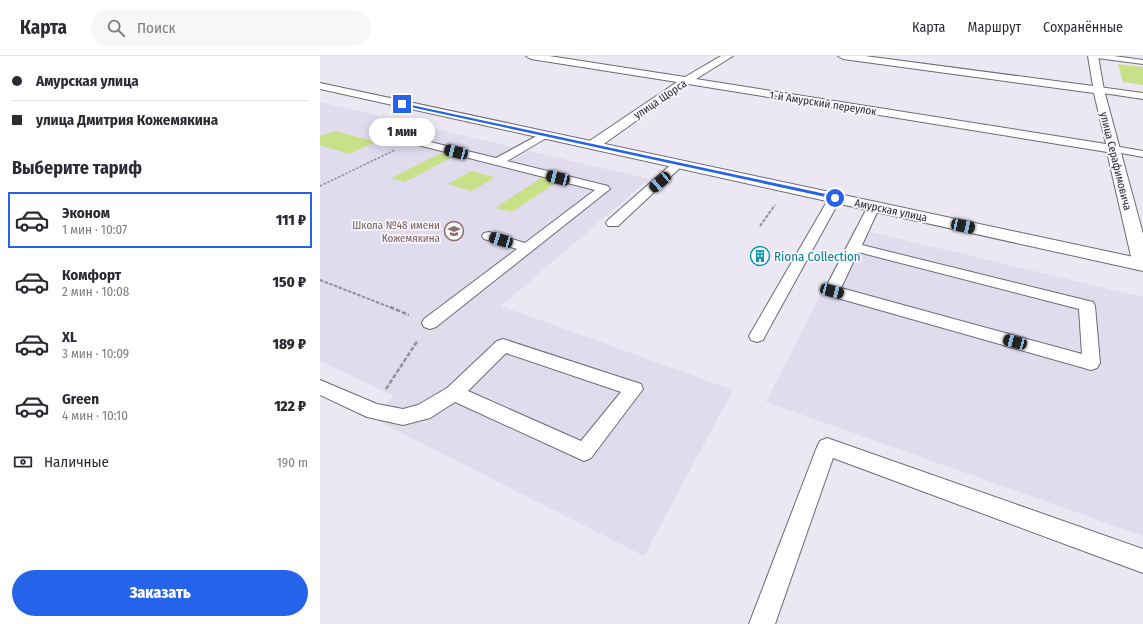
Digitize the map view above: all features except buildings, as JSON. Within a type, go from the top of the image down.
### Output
[{"type":"street","name":"1-й Амурский переулок","points":[[531,56],[1114,149]]},
{"type":"street","name":"улица Щорса","points":[[593,145],[686,81],[728,56]]},
{"type":"street","points":[[843,56],[1099,90]]},
{"type":"street","name":"улица Серафимовича","points":[[1093,56],[1099,90],[1142,265]]},
{"type":"street","name":"Амурская улица","points":[[320,86],[1142,265]]},
{"type":"lane","points":[[1097,56],[1143,62]]},
{"type":"lane","points":[[1099,90],[1143,96]]},
{"type":"lane","points":[[498,162],[544,135]]},
{"type":"lane","points":[[414,141],[604,189],[430,323]]},
{"type":"lane","points":[[1114,149],[1143,154]]},
{"type":"lane","points":[[613,223],[678,164]]},
{"type":"lane","points":[[757,336],[835,198]]},
{"type":"lane","points":[[854,247],[1087,306],[1091,363],[832,291],[874,206]]},
{"type":"lane","points":[[489,236],[527,248]]},
{"type":"lane","points":[[320,387],[374,411],[403,417],[423,412],[454,393],[503,345],[634,389],[584,452],[454,393]]},
{"type":"lane","points":[[762,624],[827,447],[1143,561]]},
{"type":"path","points":[[320,186],[414,141]]},
{"type":"path","points":[[760,226],[776,205]]},
{"type":"path","points":[[320,280],[430,323],[394,374],[374,411]]},
{"type":"shaded area","points":[[320,102],[649,179],[501,306],[733,390],[644,556],[370,417],[394,396],[320,361]]},
{"type":"shaded area","points":[[854,228],[1143,297],[1143,536],[766,402]]},
{"type":"green space","points":[[1118,64],[1143,67],[1143,85],[1123,82]]},
{"type":"green space","points":[[335,131],[376,142],[349,154],[320,145],[320,136]]},
{"type":"green space","points":[[441,153],[454,156],[405,182],[391,178]]},
{"type":"green space","points":[[471,171],[495,177],[472,191],[448,184]]},
{"type":"green space","points":[[541,178],[557,182],[512,212],[495,208]]},
{"type":"place","name":"Школа №48 имени Кожемякина","points":[[454,231]]},
{"type":"place","name":"Riona Collection","points":[[760,256]]},
{"type":"route","points":[[402,104],[835,198]]}]
